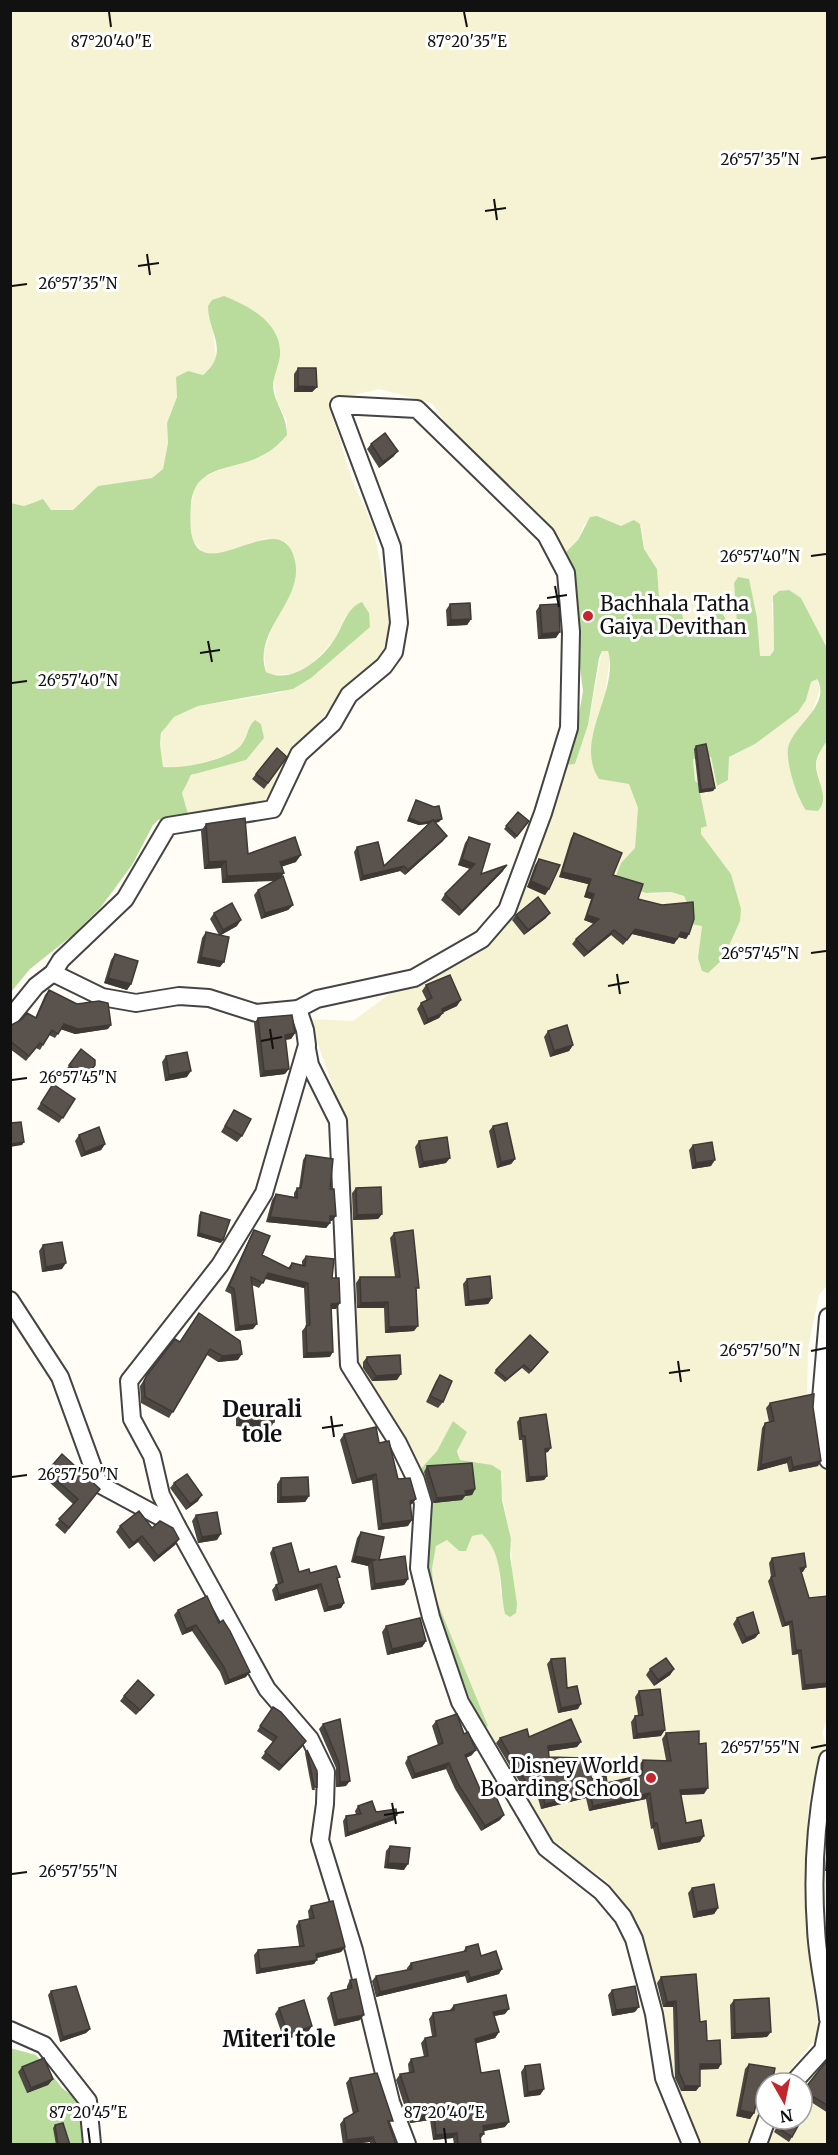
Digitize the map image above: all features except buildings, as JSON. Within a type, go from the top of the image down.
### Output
[{"type":"street","points":[[10,1018],[36,986],[53,973],[61,960],[125,899],[168,826],[273,809],[299,754],[333,723],[349,695],[384,666],[394,652],[399,623],[392,547],[339,405],[417,409],[546,535],[567,573],[571,632],[569,728],[543,813],[507,910],[482,939],[414,978],[316,999],[298,1009],[256,1013],[209,998],[179,996],[136,1003],[102,997],[53,973]]},
{"type":"street","points":[[298,1009],[305,1030],[310,1065],[338,1121],[349,1365],[398,1443],[416,1480],[423,1503],[419,1568],[431,1617],[445,1659],[460,1702],[546,1848],[602,1892],[623,1917],[634,1939],[654,2014],[664,2078],[691,2145]]},
{"type":"street","points":[[307,1045],[264,1193],[220,1265],[129,1381],[132,1419],[152,1456],[162,1495],[177,1526],[267,1689],[310,1739],[326,1772],[325,1804],[320,1840],[354,1950],[391,2102],[407,2145]]},
{"type":"street","points":[[10,1300],[60,1377],[99,1484],[177,1526]]},
{"type":"street","points":[[828,1317],[820,1412],[828,1460]]},
{"type":"street","points":[[828,1759],[820,1796],[815,1869],[816,1930],[828,2019]]},
{"type":"street","points":[[804,2071],[823,2050],[828,2025]]},
{"type":"street","points":[[10,2030],[44,2045],[88,2101],[92,2145]]},
{"type":"shaded area","points":[[11,11],[827,11],[827,648],[801,598],[772,602],[774,650],[770,656],[760,656],[734,583],[737,624],[728,623],[723,613],[711,608],[710,626],[701,632],[691,634],[687,632],[682,614],[665,605],[659,596],[657,569],[644,549],[642,527],[634,521],[621,526],[597,516],[584,525],[578,540],[566,552],[540,514],[500,483],[456,438],[432,403],[379,389],[328,401],[352,480],[373,526],[391,622],[380,661],[341,693],[311,733],[289,753],[270,797],[248,809],[188,814],[182,793],[187,780],[197,772],[246,760],[250,725],[243,744],[233,753],[200,764],[171,768],[163,767],[160,745],[164,726],[174,717],[198,706],[279,693],[311,678],[333,656],[350,645],[347,614],[335,639],[312,664],[293,674],[272,675],[266,672],[264,652],[295,561],[290,548],[286,542],[266,538],[225,553],[210,553],[203,552],[193,541],[189,521],[194,487],[204,477],[217,471],[262,456],[287,435],[287,421],[277,401],[274,381],[212,318],[216,360],[203,375],[188,371],[176,377],[177,397],[167,423],[168,443],[163,469],[152,478],[98,486],[73,510],[51,510],[36,501],[24,506],[11,503]]},
{"type":"shaded area","points":[[602,651],[608,651],[610,657],[605,695],[592,747],[594,768],[611,781],[629,784],[638,808],[635,848],[621,863],[639,889],[652,894],[671,892],[684,896],[702,926],[698,958],[723,959],[730,940],[731,874],[701,835],[701,827],[707,825],[698,783],[695,781],[693,759],[711,757],[717,785],[728,780],[729,757],[755,744],[806,700],[811,682],[817,679],[820,690],[811,715],[799,799],[806,810],[822,791],[816,764],[827,741],[828,1284],[819,1295],[808,1348],[807,1396],[828,1482],[828,1716],[822,1733],[826,1744],[809,1799],[806,1861],[818,2036],[789,2071],[754,2071],[756,2131],[750,2144],[695,2144],[674,2091],[639,1933],[629,1911],[606,1880],[574,1859],[559,1844],[546,1837],[481,1729],[488,1726],[442,1617],[434,1594],[432,1569],[436,1546],[441,1542],[447,1540],[459,1551],[472,1536],[482,1534],[492,1543],[498,1555],[501,1594],[512,1579],[511,1539],[500,1486],[503,1477],[501,1471],[460,1460],[453,1422],[437,1451],[417,1473],[356,1369],[346,1225],[350,1153],[345,1121],[309,1019],[353,1021],[391,993],[434,972],[494,932],[565,765],[575,764],[588,725]]},
{"type":"shaded area","points":[[827,1769],[827,1955],[824,1950],[818,1865]]},
{"type":"shaded area","points":[[827,2047],[827,2144],[762,2144],[768,2131],[814,2131],[814,2071],[810,2071]]},
{"type":"green space","points":[[224,296],[254,311],[270,325],[276,334],[280,355],[273,387],[287,435],[263,455],[218,470],[200,482],[194,491],[191,505],[192,536],[201,551],[216,553],[271,539],[286,544],[295,561],[296,576],[286,603],[266,643],[264,657],[266,672],[285,675],[305,668],[328,648],[345,618],[362,602],[369,613],[370,627],[311,678],[293,689],[198,706],[174,717],[161,733],[163,767],[193,765],[228,755],[242,744],[255,720],[261,724],[264,738],[246,760],[191,775],[182,793],[188,814],[158,820],[153,825],[132,865],[101,907],[74,934],[30,969],[11,992],[11,503],[24,506],[43,499],[51,510],[73,510],[98,486],[152,478],[163,469],[168,443],[167,423],[177,397],[176,377],[188,371],[203,375],[216,358],[216,342],[208,306],[212,300]]},
{"type":"green space","points":[[597,516],[621,526],[634,520],[640,524],[644,549],[657,569],[659,596],[665,605],[682,614],[687,632],[701,632],[710,626],[711,608],[717,604],[728,623],[737,624],[734,583],[738,577],[749,579],[757,618],[760,656],[770,656],[774,650],[773,596],[779,591],[789,590],[801,598],[827,648],[827,741],[816,763],[823,794],[822,806],[818,811],[806,810],[799,798],[788,755],[791,739],[816,706],[820,688],[817,679],[811,682],[806,700],[798,712],[755,744],[729,757],[728,780],[717,786],[711,757],[693,759],[695,781],[698,783],[707,826],[701,828],[701,834],[731,874],[741,909],[740,921],[723,959],[708,973],[702,971],[698,958],[702,926],[691,924],[689,907],[684,896],[671,892],[646,893],[614,881],[621,863],[635,848],[638,808],[629,784],[599,779],[592,764],[591,748],[594,732],[608,682],[610,666],[608,651],[602,651],[599,658],[588,725],[575,764],[565,765],[575,737],[583,691],[574,620],[573,571],[566,552],[578,540],[590,517]]},
{"type":"green space","points":[[453,1421],[467,1432],[457,1451],[460,1460],[492,1465],[501,1471],[502,1500],[511,1539],[510,1556],[517,1604],[516,1613],[510,1617],[505,1614],[500,1571],[494,1551],[482,1534],[472,1536],[466,1551],[459,1551],[447,1540],[436,1546],[432,1569],[434,1594],[488,1726],[481,1729],[428,1586],[417,1473],[437,1451]]},
{"type":"green space","points":[[10,2048],[36,2055],[62,2088],[81,2102],[83,2144],[11,2144]]},
{"type":"place","name":"Bachhala Tatha Gaiya Devithan","points":[[588,616]]},
{"type":"place","name":"Disney World Boarding School","points":[[651,1778]]},
{"type":"district","name":"Deurali tole","points":[[262,1422]]},
{"type":"district","name":"Miteri tole","points":[[279,2039]]}]
